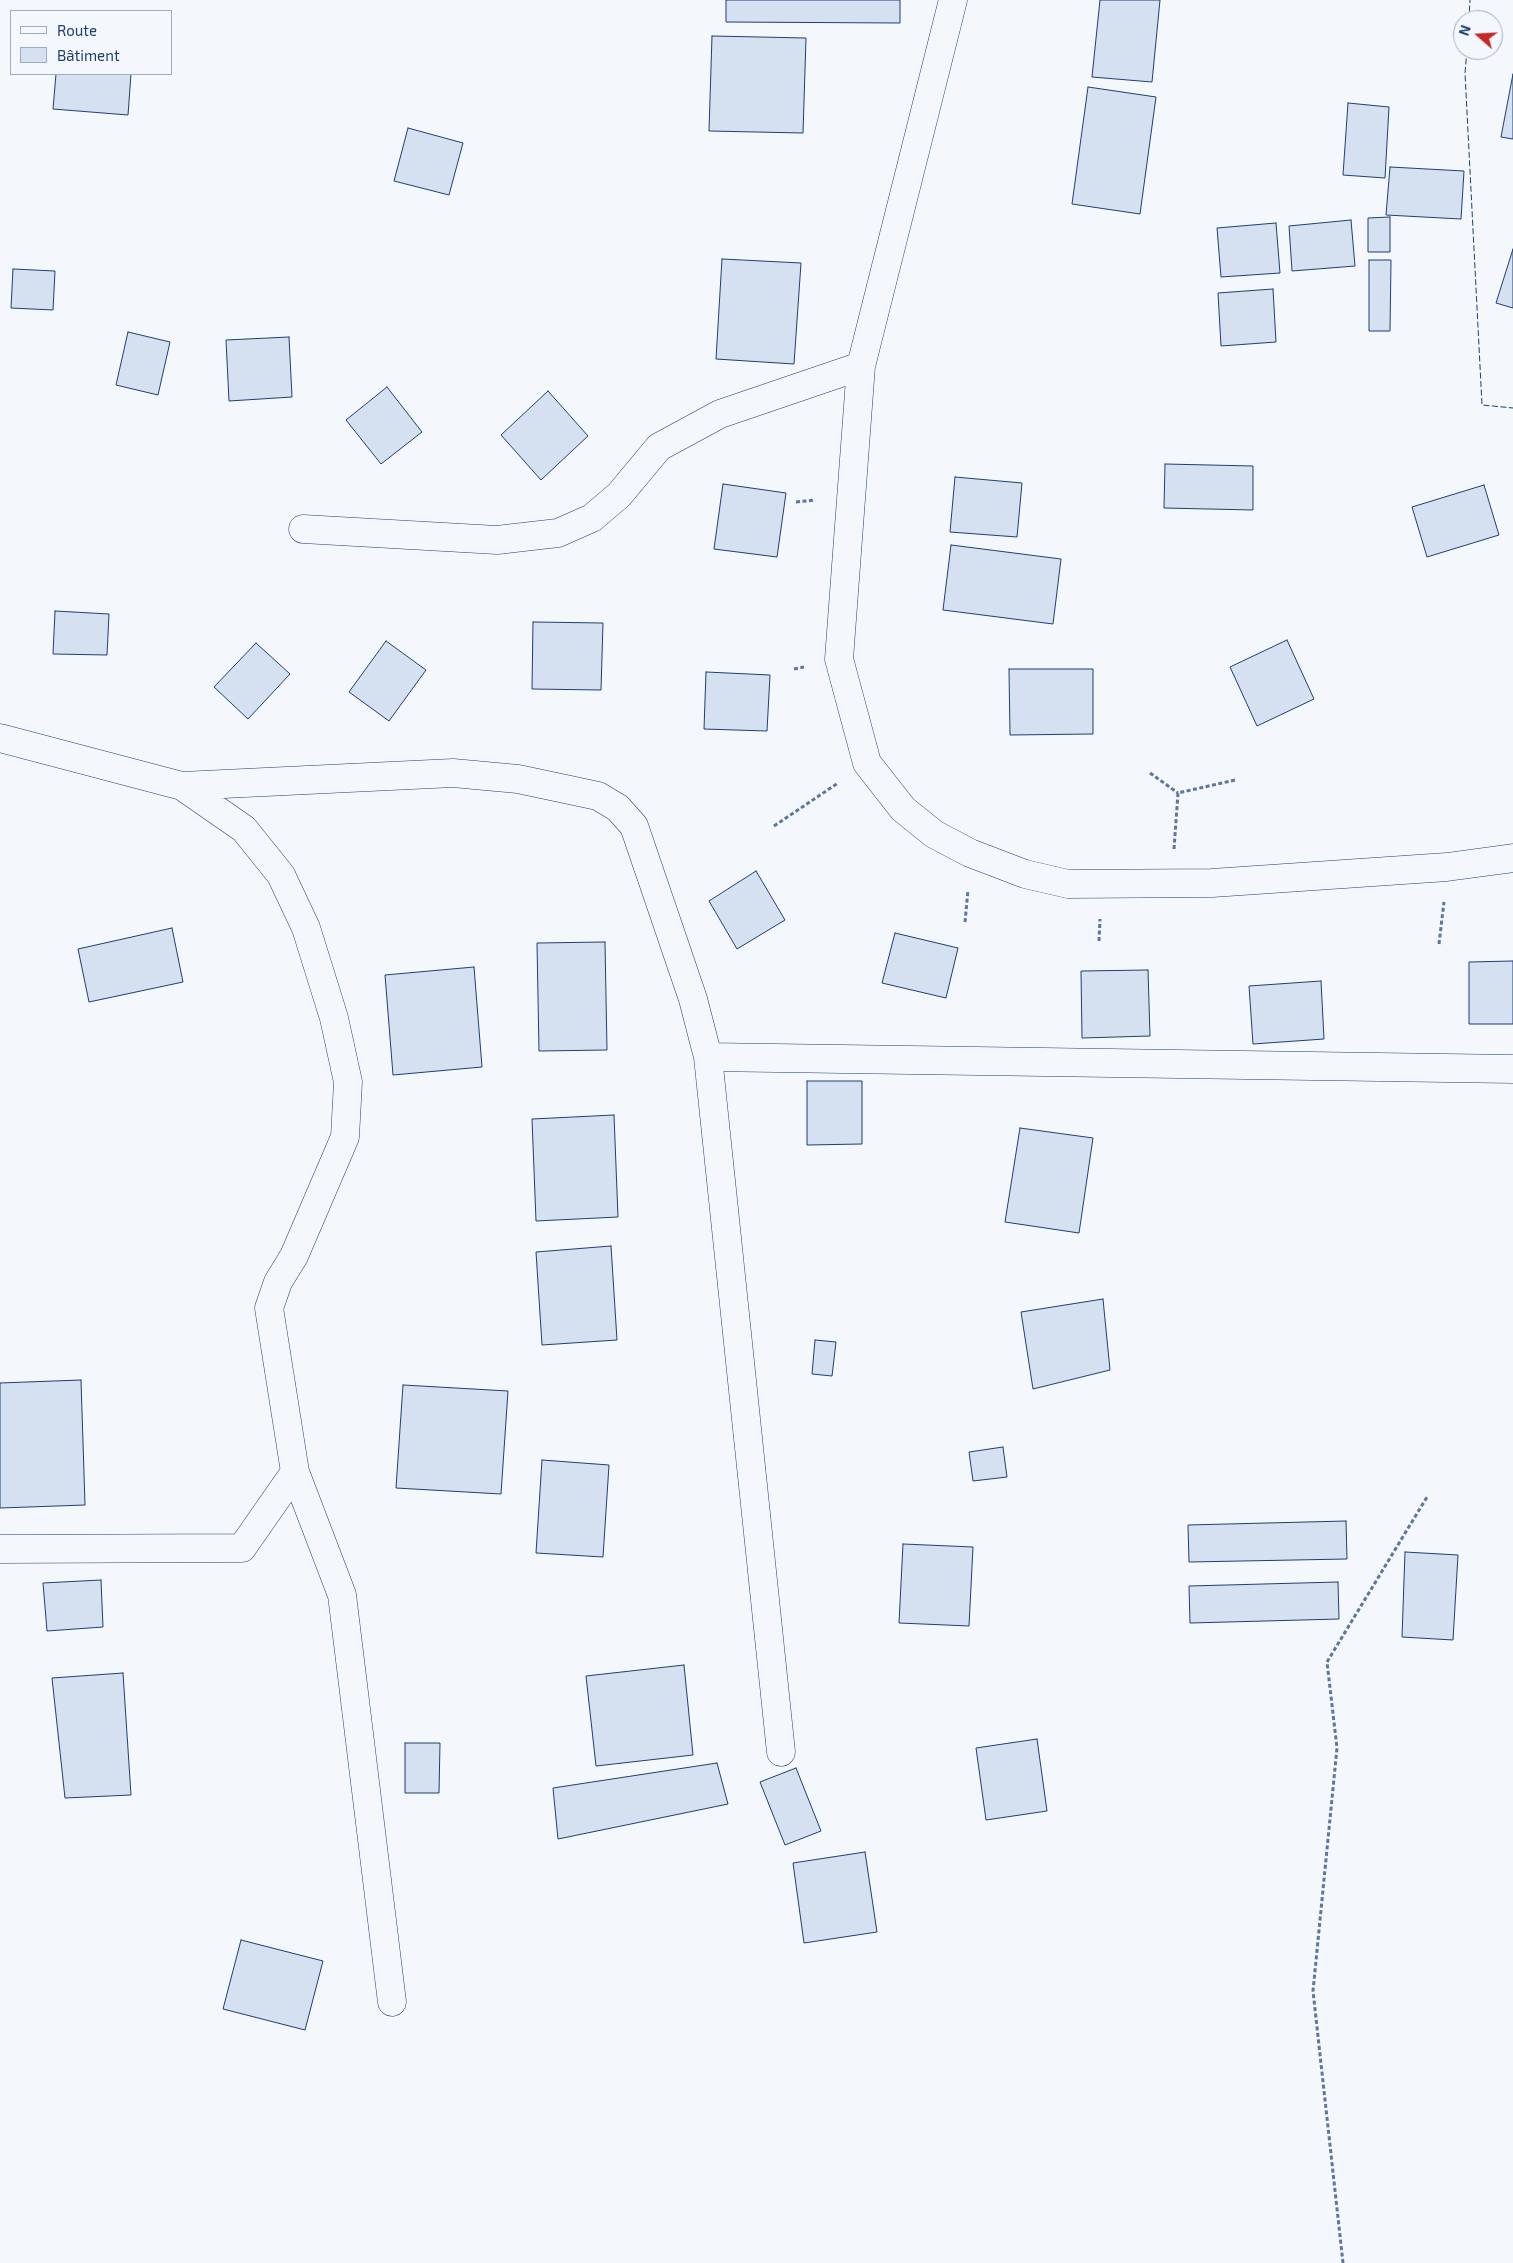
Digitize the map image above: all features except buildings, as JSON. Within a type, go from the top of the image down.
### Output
[{"type":"street","points":[[953,0],[861,366],[839,659],[867,763],[903,809],[934,834],[970,853],[1025,874],[1068,884],[1172,885],[1447,867],[1513,858]]},
{"type":"street","points":[[303,529],[496,540],[558,534],[592,518],[619,495],[659,447],[720,414],[861,366]]},
{"type":"street","points":[[0,738],[182,786],[453,773],[518,779],[598,796],[618,808],[634,826],[693,998],[708,1058],[781,1752]]},
{"type":"street","points":[[182,786],[244,828],[281,875],[306,928],[334,1018],[348,1082],[346,1137],[294,1256],[278,1282],[269,1308],[295,1472],[342,1595],[392,2002]]},
{"type":"street","points":[[708,1058],[1513,1069]]},
{"type":"street","points":[[0,1550],[242,1548],[295,1472]]},
{"type":"path","points":[[774,826],[867,763]]},
{"type":"path","points":[[1150,773],[1178,793],[1235,780]]},
{"type":"path","points":[[1172,885],[1178,793]]},
{"type":"path","points":[[1343,2263],[1313,1991],[1337,1748],[1327,1662],[1427,1497]]},
{"type":"fence","points":[[1470,0],[1470,10]]},
{"type":"fence","points":[[1466,60],[1465,73],[1482,405],[1513,408]]}]
